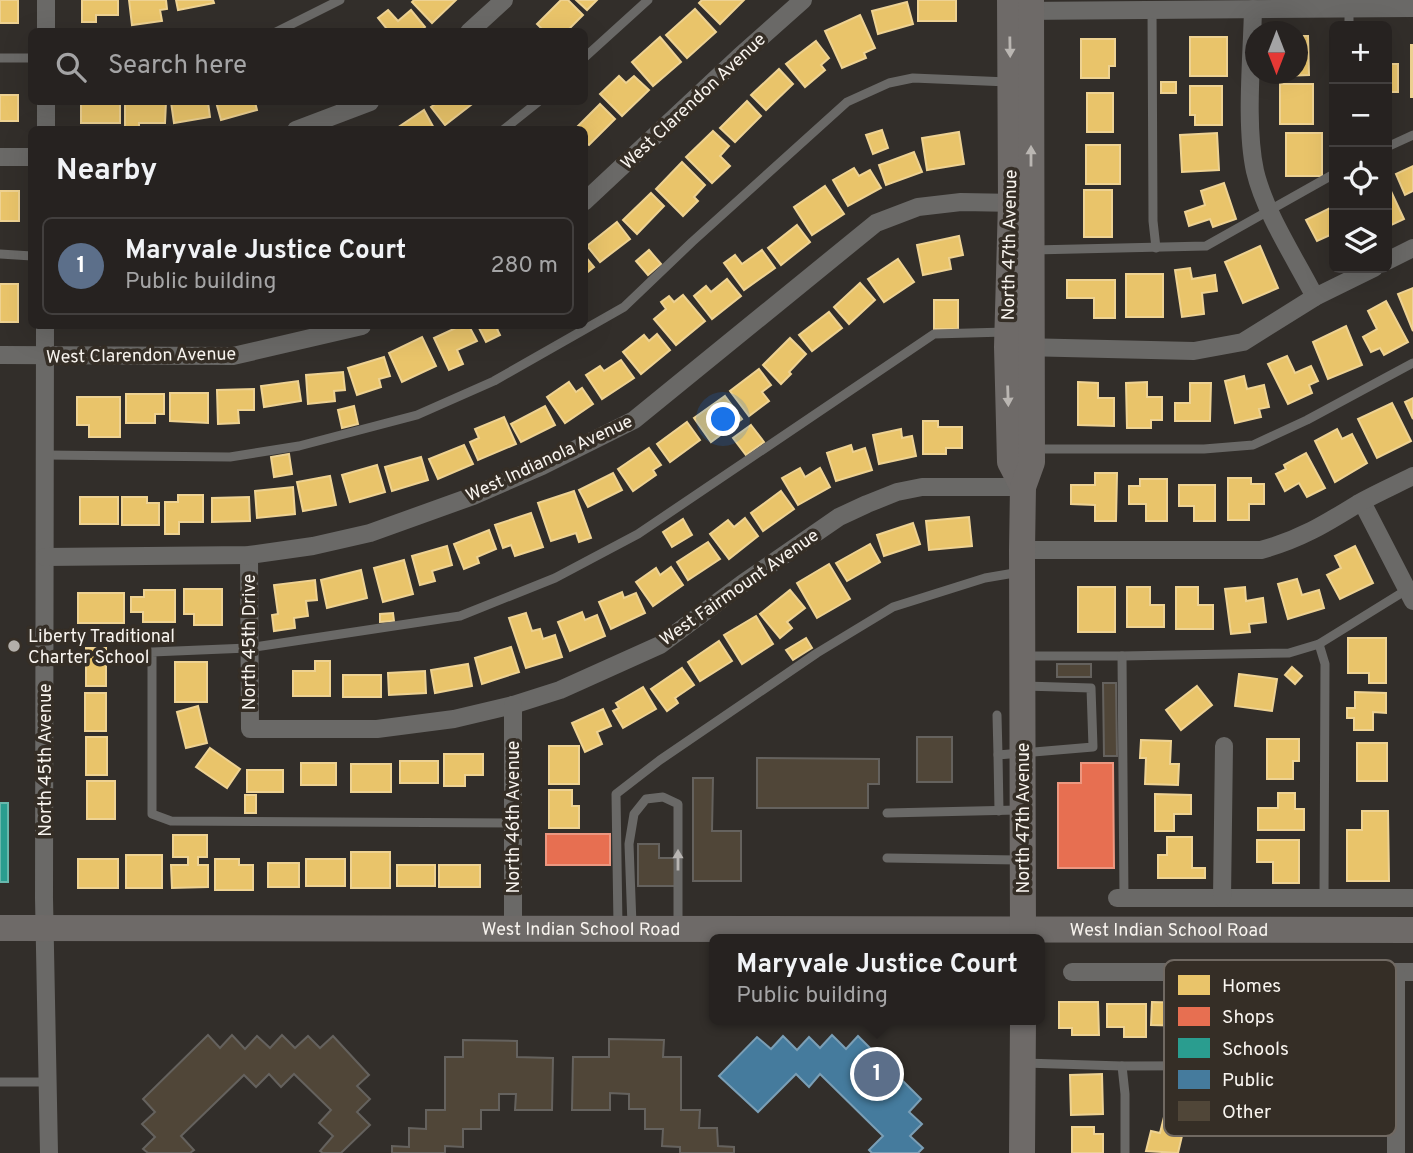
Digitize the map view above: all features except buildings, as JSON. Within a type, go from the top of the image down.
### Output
[{"type":"street","points":[[46,0],[46,28]]},
{"type":"street","points":[[474,28],[505,0]]},
{"type":"street","name":"West Clarendon Avenue","points":[[588,198],[803,0]]},
{"type":"street","points":[[1021,5],[1253,9],[1349,18],[1413,8]]},
{"type":"street","name":"North 47th Avenue","points":[[1021,5],[1011,83],[1021,203],[1031,250],[1019,340],[1010,462],[1023,487]]},
{"type":"street","name":"North 47th Avenue","points":[[1021,5],[1019,340],[1032,462],[1023,487],[1023,686],[1011,754],[1011,811],[1024,860],[1023,934]]},
{"type":"street","points":[[1253,9],[1252,144],[1255,171],[1270,210],[1315,297]]},
{"type":"street","points":[[46,105],[46,126]]},
{"type":"street","points":[[307,126],[362,105]]},
{"type":"street","points":[[0,157],[28,158]]},
{"type":"street","name":"West Indianola Avenue","points":[[45,557],[249,555],[313,546],[370,533],[473,496],[542,466],[634,420],[876,223],[918,207],[961,202],[1021,203]]},
{"type":"street","points":[[1392,258],[1413,248]]},
{"type":"street","points":[[1019,340],[1194,351],[1243,342],[1315,297],[1364,273]]},
{"type":"street","name":"North 45th Avenue","points":[[45,329],[44,898],[49,1153]]},
{"type":"street","name":"West Clarendon Avenue","points":[[0,355],[233,356],[349,329]]},
{"type":"street","points":[[1022,561],[1261,550],[1291,542],[1413,476]]},
{"type":"street","name":"West Fairmount Avenue","points":[[250,729],[377,729],[454,719],[513,705],[560,690],[660,645],[839,516],[867,504],[897,492],[922,487],[1023,487]]},
{"type":"street","points":[[1362,502],[1411,592]]},
{"type":"street","name":"North 45th Drive","points":[[249,555],[250,729]]},
{"type":"street","name":"North 46th Avenue","points":[[513,705],[513,928]]},
{"type":"street","points":[[1223,898],[1224,746]]},
{"type":"street","name":"West Indian School Road","points":[[1121,898],[1413,898]]},
{"type":"street","name":"West Indian School Road","points":[[0,928],[678,928],[1023,934],[1413,930]]},
{"type":"street","points":[[1072,972],[1164,972]]},
{"type":"street","points":[[1396,1153],[1397,1065],[1404,972]]},
{"type":"street","points":[[1022,1153],[1023,1025]]},
{"type":"lane","points":[[284,28],[340,0]]},
{"type":"lane","points":[[588,54],[648,0]]},
{"type":"lane","points":[[1152,8],[1153,221],[1156,248]]},
{"type":"lane","points":[[0,58],[28,58]]},
{"type":"lane","points":[[588,327],[624,307],[847,102],[889,83],[913,78],[1011,83]]},
{"type":"lane","points":[[508,126],[534,105]]},
{"type":"lane","points":[[1392,145],[1413,135]]},
{"type":"lane","points":[[1031,250],[1206,246],[1329,177]]},
{"type":"lane","points":[[0,254],[28,256]]},
{"type":"lane","points":[[45,455],[230,457],[299,446],[417,415],[494,381],[585,329]]},
{"type":"lane","points":[[513,822],[171,821],[152,814],[152,652],[248,648],[460,617],[555,578],[638,534],[934,334],[1019,340]]},
{"type":"lane","points":[[1032,449],[1204,449],[1253,445],[1413,363]]},
{"type":"lane","points":[[625,928],[616,794],[660,760],[817,653],[893,607],[985,578],[1022,561]]},
{"type":"lane","points":[[1023,656],[1289,653],[1319,644],[1411,592]]},
{"type":"lane","points":[[1319,644],[1325,664],[1324,898]]},
{"type":"lane","points":[[1121,898],[1122,656]]},
{"type":"lane","points":[[997,715],[1011,754],[1093,747],[1091,688],[1023,686]]},
{"type":"lane","points":[[625,928],[629,844],[634,814],[646,799],[663,797],[678,804],[678,928]]},
{"type":"lane","points":[[887,813],[1011,811]]},
{"type":"lane","points":[[887,858],[1024,860]]},
{"type":"lane","points":[[1023,1063],[1164,1066]]},
{"type":"lane","points":[[1122,1066],[1125,1153]]},
{"type":"lane","points":[[0,1082],[48,1082]]},
{"type":"place","name":"Liberty Traditional Charter School","points":[[14,646]]},
{"type":"place","name":"Maryvale Justice Court","points":[[877,1074]]}]
